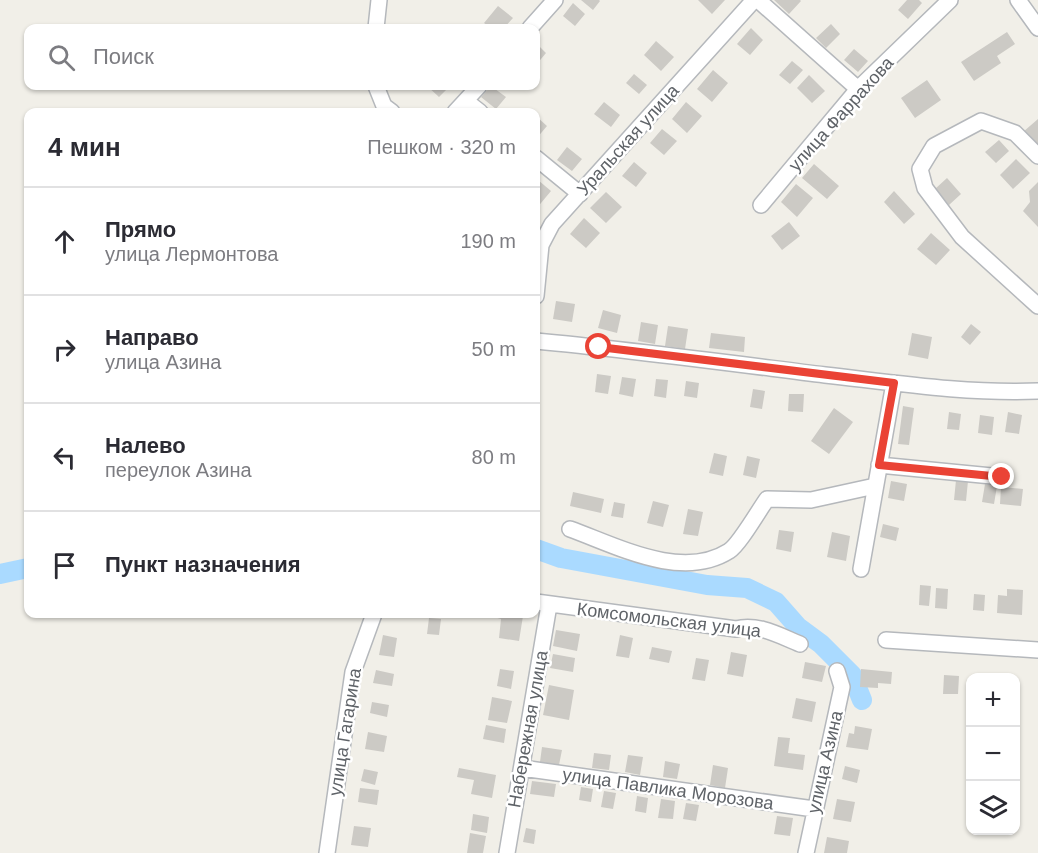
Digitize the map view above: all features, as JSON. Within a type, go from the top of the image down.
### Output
[{"type":"street","points":[[376,24],[379,0]]},
{"type":"street","points":[[534,24],[555,0]]},
{"type":"street","points":[[756,0],[858,89]]},
{"type":"street","name":"Уральская улица","points":[[540,254],[541,244],[552,224],[756,0]]},
{"type":"street","name":"улица Фаррахова","points":[[761,205],[858,89],[950,0]]},
{"type":"street","points":[[1018,0],[1038,28]]},
{"type":"street","points":[[378,90],[387,108]]},
{"type":"street","points":[[459,108],[475,90]]},
{"type":"street","points":[[466,100],[475,108]]},
{"type":"street","points":[[1038,156],[1015,133],[981,121],[934,146],[920,169],[925,188],[962,237],[1038,306]]},
{"type":"street","points":[[540,161],[580,194]]},
{"type":"street","points":[[540,341],[894,383],[998,393],[1038,392]]},
{"type":"street","points":[[861,568],[894,383]]},
{"type":"street","points":[[879,465],[1002,477]]},
{"type":"street","points":[[570,529],[661,562],[701,564],[731,551],[767,499],[811,500],[875,486]]},
{"type":"street","name":"Комсомольская улица","points":[[542,604],[736,629],[746,627],[763,629],[800,644]]},
{"type":"street","name":"Набережная улица","points":[[507,853],[522,768],[542,604]]},
{"type":"street","name":"улица Гагарина","points":[[327,853],[353,672],[373,618]]},
{"type":"street","points":[[885,640],[1038,650]]},
{"type":"street","name":"улица Азина","points":[[806,853],[842,687],[837,671]]},
{"type":"street","name":"улица Павлика Морозова","points":[[522,768],[814,809]]},
{"type":"building","points":[[581,0],[599,0],[600,1],[593,10]]},
{"type":"building","points":[[698,0],[725,0],[712,14]]},
{"type":"building","points":[[774,0],[800,0],[801,1],[789,14]]},
{"type":"building","points":[[907,0],[919,0],[922,3],[908,19],[898,10]]},
{"type":"building","points":[[573,3],[585,14],[575,26],[563,16]]},
{"type":"building","points":[[498,6],[513,18],[508,24],[484,23]]},
{"type":"building","points":[[831,24],[840,34],[826,48],[816,38]]},
{"type":"building","points":[[751,28],[763,40],[750,55],[737,44]]},
{"type":"building","points":[[1007,32],[1015,44],[997,56],[1001,63],[974,81],[961,62]]},
{"type":"building","points":[[656,41],[674,57],[661,71],[644,55]]},
{"type":"building","points":[[540,47],[546,53],[540,60]]},
{"type":"building","points":[[854,49],[868,61],[858,72],[844,60]]},
{"type":"building","points":[[792,61],[803,70],[790,84],[779,75]]},
{"type":"building","points":[[713,70],[728,83],[712,102],[697,89]]},
{"type":"building","points":[[634,74],[647,85],[639,94],[626,83]]},
{"type":"building","points":[[809,75],[825,91],[812,103],[797,88]]},
{"type":"building","points":[[927,80],[941,100],[915,118],[901,98]]},
{"type":"building","points":[[431,90],[446,90],[439,97]]},
{"type":"building","points":[[487,90],[496,90],[506,97],[495,108],[481,97]]},
{"type":"building","points":[[604,102],[620,115],[611,127],[594,114]]},
{"type":"building","points":[[686,102],[702,116],[687,133],[672,119]]},
{"type":"building","points":[[1038,119],[1038,149],[1023,132]]},
{"type":"building","points":[[540,120],[547,126],[540,134]]},
{"type":"building","points":[[662,129],[677,141],[664,155],[650,143]]},
{"type":"building","points":[[999,140],[1009,151],[996,163],[985,152]]},
{"type":"building","points":[[567,147],[582,159],[572,171],[557,160]]},
{"type":"building","points":[[1016,159],[1030,173],[1013,189],[1000,175]]},
{"type":"building","points":[[634,162],[647,173],[636,187],[622,176]]},
{"type":"building","points":[[814,164],[839,186],[827,199],[802,178]]},
{"type":"building","points":[[947,178],[961,194],[949,205],[935,189]]},
{"type":"building","points":[[540,182],[551,191],[540,204]]},
{"type":"building","points":[[1038,182],[1038,227],[1023,211],[1030,202],[1029,191]]},
{"type":"building","points":[[796,184],[813,198],[797,217],[781,202]]},
{"type":"building","points":[[894,191],[915,214],[904,224],[884,202]]},
{"type":"building","points":[[606,192],[622,207],[606,223],[590,208]]},
{"type":"building","points":[[584,218],[600,233],[586,248],[570,234]]},
{"type":"building","points":[[789,222],[800,236],[782,250],[771,236]]},
{"type":"building","points":[[931,233],[950,250],[936,265],[917,249]]},
{"type":"building","points":[[556,301],[575,304],[572,322],[553,319]]},
{"type":"building","points":[[603,310],[621,315],[617,333],[598,328]]},
{"type":"building","points":[[641,322],[658,325],[655,344],[638,341]]},
{"type":"building","points":[[971,324],[981,332],[970,345],[961,337]]},
{"type":"building","points":[[668,326],[688,329],[685,349],[665,346]]},
{"type":"building","points":[[711,333],[745,337],[744,352],[709,348]]},
{"type":"building","points":[[912,333],[932,337],[928,359],[908,355]]},
{"type":"building","points":[[597,374],[611,376],[608,394],[595,392]]},
{"type":"building","points":[[622,377],[636,379],[633,397],[619,394]]},
{"type":"building","points":[[656,379],[668,380],[666,398],[654,396]]},
{"type":"building","points":[[686,381],[699,383],[697,398],[684,396]]},
{"type":"building","points":[[753,389],[765,391],[762,409],[750,407]]},
{"type":"building","points":[[789,394],[804,394],[803,412],[788,411]]},
{"type":"building","points":[[903,406],[914,408],[909,445],[898,444]]},
{"type":"building","points":[[834,408],[853,422],[829,454],[811,441]]},
{"type":"building","points":[[949,412],[961,414],[959,430],[947,429]]},
{"type":"building","points":[[1008,412],[1022,415],[1019,434],[1005,432]]},
{"type":"building","points":[[980,415],[994,417],[992,435],[978,433]]},
{"type":"building","points":[[714,453],[727,456],[723,476],[709,473]]},
{"type":"building","points":[[747,456],[760,459],[756,478],[743,475]]},
{"type":"building","points":[[956,480],[968,481],[966,501],[954,500]]},
{"type":"building","points":[[891,481],[907,484],[904,501],[888,498]]},
{"type":"building","points":[[985,484],[997,486],[994,504],[982,502]]},
{"type":"building","points":[[1001,487],[1023,489],[1021,506],[1000,504]]},
{"type":"building","points":[[573,492],[604,499],[601,513],[570,506]]},
{"type":"building","points":[[653,501],[669,505],[663,527],[647,523]]},
{"type":"building","points":[[614,502],[625,504],[623,518],[611,516]]},
{"type":"building","points":[[688,509],[703,512],[698,536],[683,534]]},
{"type":"building","points":[[883,524],[899,528],[896,541],[880,537]]},
{"type":"building","points":[[779,530],[794,532],[791,552],[776,549]]},
{"type":"building","points":[[832,532],[850,536],[846,561],[827,557]]},
{"type":"building","points":[[920,585],[931,586],[929,606],[919,605]]},
{"type":"building","points":[[936,588],[948,589],[947,609],[935,608]]},
{"type":"building","points":[[1007,589],[1023,590],[1022,615],[997,613],[998,595],[1007,596]]},
{"type":"building","points":[[974,594],[985,595],[984,611],[973,610]]},
{"type":"building","points":[[429,618],[441,619],[439,635],[427,634]]},
{"type":"building","points":[[498,618],[523,618],[519,641],[499,638],[501,619]]},
{"type":"building","points":[[556,630],[580,634],[577,651],[553,646]]},
{"type":"building","points":[[383,635],[397,638],[394,657],[379,655]]},
{"type":"building","points":[[620,635],[633,638],[629,658],[616,656]]},
{"type":"building","points":[[652,647],[672,651],[669,663],[649,659]]},
{"type":"building","points":[[731,652],[747,655],[743,677],[727,674]]},
{"type":"building","points":[[553,654],[575,658],[573,672],[550,668]]},
{"type":"building","points":[[696,658],[709,660],[705,681],[692,679]]},
{"type":"building","points":[[805,662],[826,666],[822,682],[802,678]]},
{"type":"building","points":[[500,669],[514,671],[511,689],[497,686]]},
{"type":"building","points":[[861,669],[892,672],[891,684],[878,683],[878,688],[860,687]]},
{"type":"building","points":[[376,670],[394,674],[392,686],[373,683]]},
{"type":"building","points":[[944,675],[959,676],[958,694],[943,694]]},
{"type":"building","points":[[549,685],[574,690],[569,720],[543,715]]},
{"type":"building","points":[[492,697],[512,701],[507,723],[488,720]]},
{"type":"building","points":[[796,698],[816,702],[812,722],[792,718]]},
{"type":"building","points":[[372,702],[389,705],[387,717],[370,713]]},
{"type":"building","points":[[486,725],[506,729],[504,743],[483,739]]},
{"type":"building","points":[[855,726],[872,729],[868,750],[846,747],[849,733],[854,734]]},
{"type":"building","points":[[368,732],[387,736],[384,752],[365,749]]},
{"type":"building","points":[[778,737],[790,738],[788,753],[805,755],[803,770],[774,766]]},
{"type":"building","points":[[542,747],[562,750],[559,765],[540,762]]},
{"type":"building","points":[[594,753],[611,755],[609,770],[592,768]]},
{"type":"building","points":[[628,755],[643,757],[640,775],[625,772]]},
{"type":"building","points":[[665,761],[680,764],[677,779],[663,777]]},
{"type":"building","points":[[713,765],[728,768],[725,788],[710,785]]},
{"type":"building","points":[[845,766],[860,770],[857,783],[842,779]]},
{"type":"building","points":[[459,768],[496,775],[492,798],[471,794],[474,780],[457,777]]},
{"type":"building","points":[[364,769],[378,772],[375,785],[361,781]]},
{"type":"building","points":[[532,781],[556,784],[554,797],[530,794]]},
{"type":"building","points":[[581,787],[593,789],[591,802],[579,800]]},
{"type":"building","points":[[360,788],[379,790],[377,805],[358,802]]},
{"type":"building","points":[[604,791],[616,793],[613,809],[601,807]]},
{"type":"building","points":[[637,796],[648,798],[646,813],[635,811]]},
{"type":"building","points":[[661,799],[675,801],[673,819],[658,818]]},
{"type":"building","points":[[837,799],[855,802],[851,822],[833,819]]},
{"type":"building","points":[[686,803],[699,805],[696,821],[683,819]]},
{"type":"building","points":[[473,814],[489,817],[487,833],[471,830]]},
{"type":"building","points":[[777,816],[793,818],[790,836],[774,834]]},
{"type":"building","points":[[354,826],[371,828],[368,847],[351,845]]},
{"type":"building","points":[[526,828],[536,830],[534,844],[523,842]]},
{"type":"building","points":[[470,833],[486,836],[483,853],[467,853]]},
{"type":"building","points":[[827,837],[849,841],[847,853],[824,853]]},
{"type":"waterway","points":[[540,550],[561,558],[707,585],[747,588],[776,602],[798,627],[821,644],[852,675],[862,700]]},
{"type":"waterway","points":[[0,574],[24,569]]},
{"type":"route","points":[[599,347],[894,383],[879,465],[1002,477]]}]
